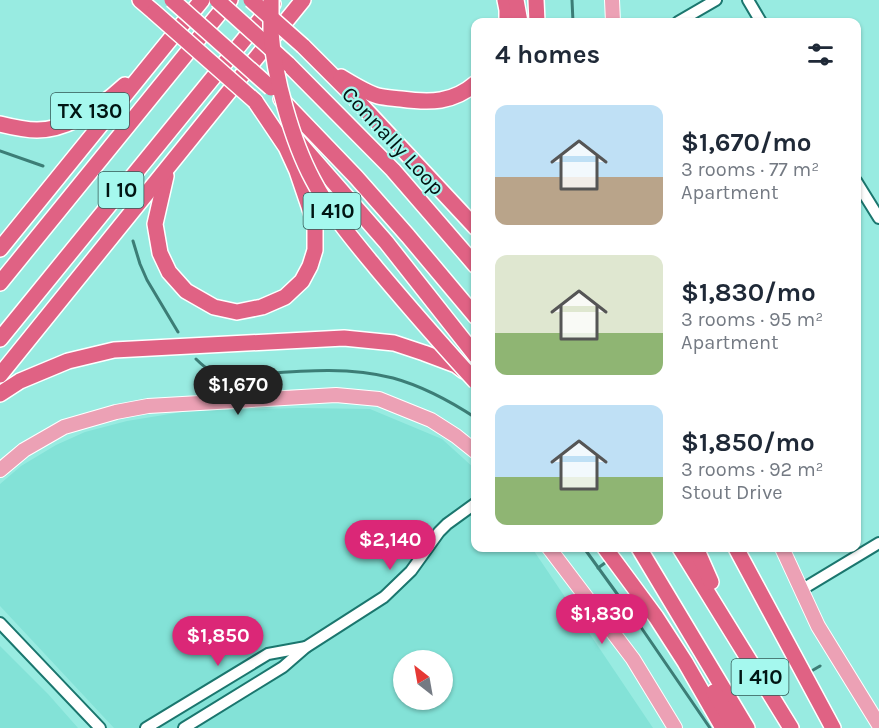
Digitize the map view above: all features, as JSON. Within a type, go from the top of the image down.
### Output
[{"type":"highway","points":[[140,0],[298,141],[386,242],[471,350]]},
{"type":"highway","name":"I 410","points":[[172,0],[271,88],[356,177],[471,311]]},
{"type":"highway","name":"TX 130","points":[[0,124],[19,129],[39,130],[60,126],[83,116],[115,94],[162,50],[202,0]]},
{"type":"highway","name":"Connally Loop","points":[[217,0],[288,64],[393,170],[471,260]]},
{"type":"highway","name":"I 10","points":[[0,283],[230,0]]},
{"type":"highway","points":[[251,0],[303,46],[350,93],[471,223]]},
{"type":"highway","name":"I 410","points":[[271,0],[276,66],[288,118],[314,183],[348,234],[416,315],[471,376]]},
{"type":"highway","name":"I 10","points":[[0,339],[276,0]]},
{"type":"highway","points":[[0,375],[305,0]]},
{"type":"highway","points":[[505,0],[507,18]]},
{"type":"highway","points":[[516,0],[519,18]]},
{"type":"highway","points":[[536,0],[537,18]]},
{"type":"highway","points":[[0,249],[162,50]]},
{"type":"highway","points":[[322,66],[378,96],[423,102],[439,101],[471,87]]},
{"type":"highway","points":[[168,168],[155,224],[160,253],[169,272],[186,291],[214,307],[237,312],[262,307],[285,297],[302,281],[310,266],[315,250],[315,224],[297,171],[286,147],[255,101]]},
{"type":"highway","points":[[0,394],[20,381],[68,361],[114,350],[344,338],[404,346],[456,365],[471,377]]},
{"type":"highway","points":[[608,552],[656,617],[723,728]]},
{"type":"highway","points":[[621,552],[665,615],[736,728]]},
{"type":"highway","name":"I 410","points":[[641,552],[747,728]]},
{"type":"highway","name":"I 410","points":[[683,552],[791,728]]},
{"type":"highway","points":[[698,552],[729,626]]},
{"type":"highway","points":[[738,552],[833,728]]},
{"type":"main road","points":[[612,0],[613,18]]},
{"type":"main road","points":[[0,470],[24,450],[64,427],[116,412],[148,406],[336,395],[379,399],[431,420],[471,448]]},
{"type":"main road","points":[[552,552],[633,659],[675,728]]},
{"type":"main road","points":[[784,552],[818,626],[879,725]]},
{"type":"street","points":[[685,18],[716,0]]},
{"type":"street","points":[[748,0],[759,18]]},
{"type":"street","points":[[861,189],[879,218]]},
{"type":"street","points":[[184,728],[283,667],[306,646],[384,597],[411,571],[439,532],[471,507]]},
{"type":"street","points":[[801,590],[879,543]]},
{"type":"street","points":[[0,623],[100,728]]},
{"type":"street","points":[[146,728],[268,654],[306,646]]},
{"type":"shaded area","points":[[370,409],[442,439],[471,465],[471,552],[535,552],[653,728],[114,728],[0,606],[0,484],[21,466],[56,445],[85,432],[127,421],[188,411]]},
{"type":"shaded area","points":[[0,646],[48,694],[78,728],[0,728]]},
{"type":"waterway","points":[[572,0],[573,18]]},
{"type":"waterway","points":[[0,151],[43,166]]},
{"type":"waterway","points":[[133,241],[147,280],[178,332]]},
{"type":"waterway","points":[[196,359],[212,371],[231,376],[333,370],[393,378],[425,390],[471,415]]},
{"type":"waterway","points":[[587,552],[710,728]]},
{"type":"waterway","points":[[598,568],[609,560]]},
{"type":"waterway","points":[[808,673],[820,666]]}]
